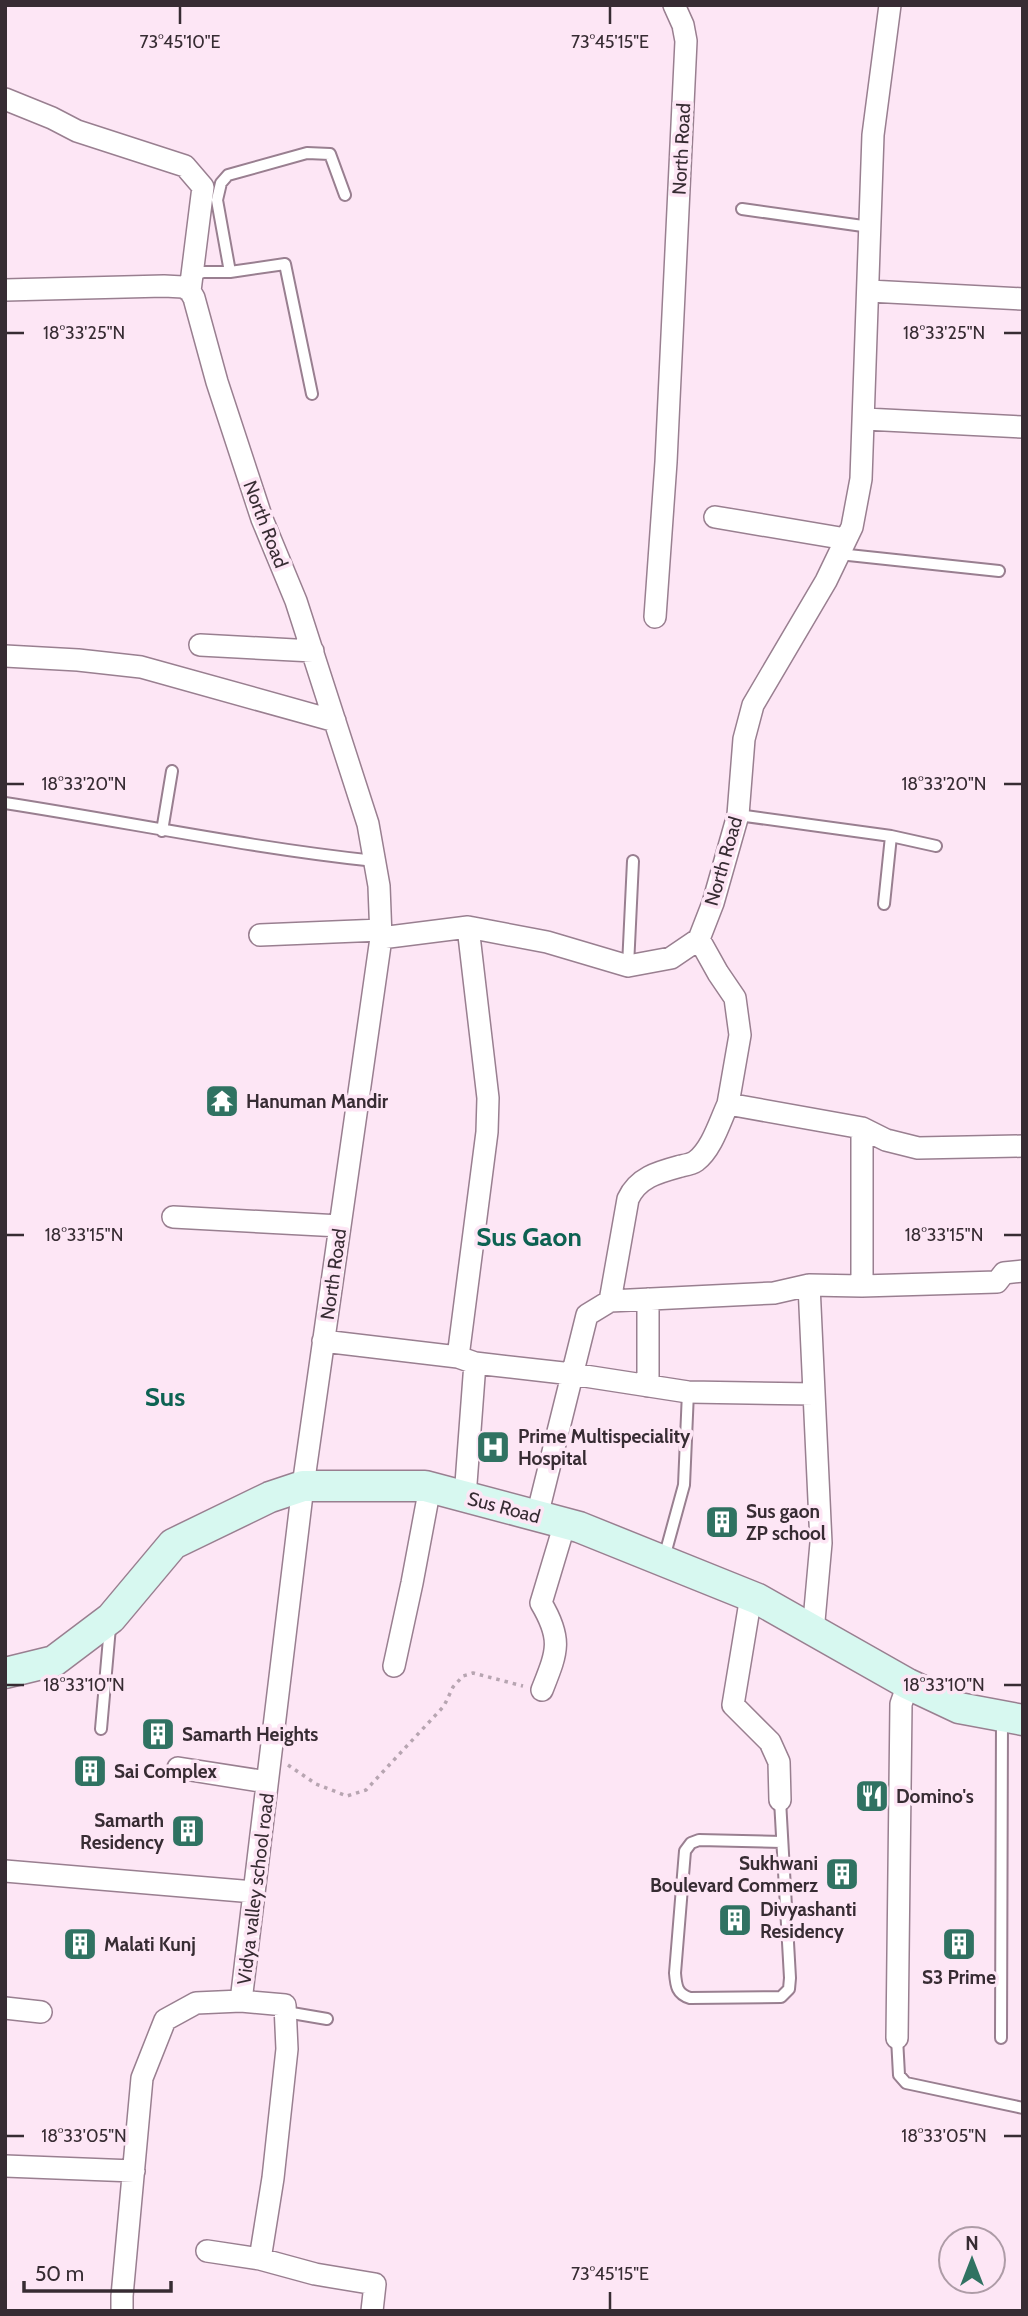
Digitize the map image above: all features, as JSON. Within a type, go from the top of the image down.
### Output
[{"type":"main road","name":"Sus Road","points":[[5,1673],[54,1661],[111,1618],[173,1544],[270,1497],[303,1486],[430,1487],[551,1519],[663,1561],[751,1596],[908,1684],[959,1708],[1012,1718]]},
{"type":"street","name":"North Road","points":[[655,617],[666,462],[686,41],[683,25],[674,5]]},
{"type":"street","name":"North Road","points":[[699,939],[713,903],[738,815],[744,739],[753,705],[826,581],[843,546],[852,527],[862,479],[873,135],[890,5]]},
{"type":"street","points":[[5,99],[77,131],[185,166],[203,187],[191,283],[183,287],[5,290]]},
{"type":"street","name":"North Road","points":[[191,283],[217,382],[262,519],[296,600],[313,651],[368,824],[375,861],[381,934],[303,1486]]},
{"type":"street","points":[[869,291],[1023,299]]},
{"type":"street","points":[[864,419],[1023,427]]},
{"type":"street","points":[[715,517],[843,546]]},
{"type":"street","points":[[200,645],[313,651]]},
{"type":"street","points":[[5,656],[141,667],[335,720]]},
{"type":"street","points":[[465,1497],[467,1360],[488,1098],[468,927]]},
{"type":"street","points":[[260,935],[381,934],[468,927],[547,942],[628,966],[671,958],[699,939],[735,998],[740,1035],[728,1104],[708,1146],[695,1162],[649,1177],[632,1192],[628,1199],[610,1301]]},
{"type":"street","points":[[671,958],[718,973]]},
{"type":"street","points":[[728,1104],[862,1128],[886,1140],[918,1147],[1023,1146]]},
{"type":"street","points":[[862,1128],[862,1286]]},
{"type":"street","points":[[173,1217],[340,1226]]},
{"type":"street","points":[[542,1690],[554,1660],[556,1642],[555,1629],[541,1603],[551,1519],[572,1374],[587,1315],[610,1301],[774,1293],[809,1285],[997,1282],[1003,1273],[1011,1270],[1023,1271]]},
{"type":"street","points":[[809,1285],[821,1543],[813,1632]]},
{"type":"street","points":[[648,1299],[648,1386]]},
{"type":"street","points":[[323,1341],[688,1392],[814,1394]]},
{"type":"street","name":"Vidya valley school road","points":[[122,2311],[142,2078],[165,2020],[196,2003],[241,2001],[303,1486]]},
{"type":"street","points":[[394,1666],[430,1487]]},
{"type":"street","points":[[751,1596],[733,1705],[771,1742],[779,1762],[780,1800]]},
{"type":"street","points":[[897,2038],[901,1704],[908,1684]]},
{"type":"street","points":[[178,1768],[267,1782]]},
{"type":"street","points":[[5,1871],[254,1892]]},
{"type":"street","points":[[241,2001],[285,2005],[286,2012],[285,2073],[260,2259]]},
{"type":"street","points":[[5,2008],[41,2012]]},
{"type":"street","points":[[5,2166],[134,2171]]},
{"type":"street","points":[[207,2251],[260,2259],[315,2274],[375,2284],[372,2311]]},
{"type":"lane","points":[[230,272],[218,200],[221,183],[228,175],[307,153],[330,154],[345,195]]},
{"type":"lane","points":[[742,209],[870,227]]},
{"type":"lane","points":[[191,283],[203,272],[230,272],[285,264],[312,394]]},
{"type":"lane","points":[[843,546],[999,571]]},
{"type":"lane","points":[[162,831],[172,772]]},
{"type":"lane","points":[[5,803],[99,817],[162,831],[375,861]]},
{"type":"lane","points":[[738,815],[891,836],[936,846]]},
{"type":"lane","points":[[884,904],[891,836]]},
{"type":"lane","points":[[628,966],[633,861]]},
{"type":"lane","points":[[663,1561],[684,1485],[688,1392]]},
{"type":"lane","points":[[102,1729],[111,1618]]},
{"type":"lane","points":[[1001,2038],[1012,1718]]},
{"type":"lane","points":[[780,1800],[782,1842],[789,1989],[781,1997],[690,1998],[682,1995],[676,1986],[675,1973],[685,1851],[691,1843],[699,1840],[782,1842]]},
{"type":"lane","points":[[286,2012],[327,2019]]},
{"type":"lane","points":[[897,2038],[899,2075],[906,2083],[1023,2108]]},
{"type":"path","points":[[271,1753],[316,1784],[347,1796],[366,1790],[444,1706],[453,1687],[463,1676],[473,1673],[542,1690]]},
{"type":"place","name":"Hanuman Mandir","points":[[222,1101]]},
{"type":"place","name":"Prime Multispeciality Hospital","points":[[493,1447]]},
{"type":"place","name":"Sus gaon ZP school","points":[[722,1522]]},
{"type":"place","name":"Samarth Heights","points":[[158,1734]]},
{"type":"place","name":"Sai Complex","points":[[90,1771]]},
{"type":"place","name":"Domino's","points":[[872,1796]]},
{"type":"place","name":"Samarth Residency","points":[[188,1831]]},
{"type":"place","name":"Sukhwani Boulevard Commerz","points":[[842,1874]]},
{"type":"place","name":"Divyashanti Residency","points":[[735,1920]]},
{"type":"place","name":"Malati Kunj","points":[[80,1944]]},
{"type":"place","name":"S3 Prime","points":[[959,1944]]},
{"type":"district","name":"Sus Gaon","points":[[529,1237]]},
{"type":"district","name":"Sus","points":[[165,1397]]}]
